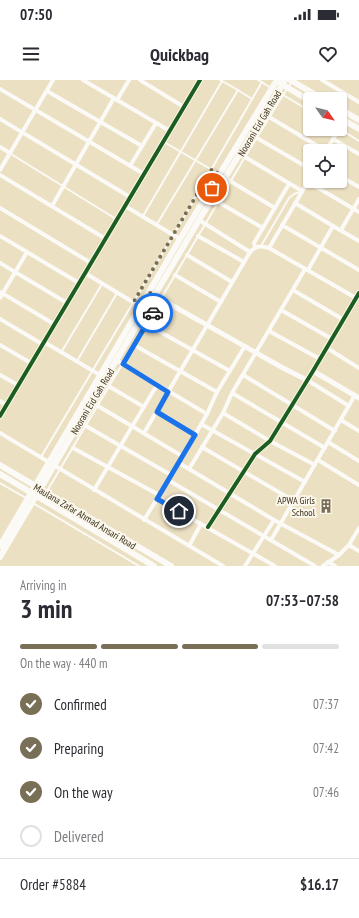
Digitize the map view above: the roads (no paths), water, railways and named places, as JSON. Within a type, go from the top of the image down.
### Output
[{"type":"main road","points":[[292,80],[312,92]]},
{"type":"main road","points":[[280,82],[303,96]]},
{"type":"main road","name":"Noorani Eid Gah Road","points":[[51,464],[116,360],[180,239],[242,156],[277,92],[280,82]]},
{"type":"main road","name":"Noorani Eid Gah Road","points":[[0,557],[35,494],[41,489],[51,464],[100,375],[140,307],[152,294],[277,92]]},
{"type":"main road","points":[[347,113],[359,120]]},
{"type":"main road","points":[[347,122],[359,128]]},
{"type":"main road","name":"Maulana Zafar Ahmad Ansari Road","points":[[0,465],[170,566]]},
{"type":"main road","name":"Maulana Zafar Ahmad Ansari Road","points":[[0,474],[154,566]]},
{"type":"main road","name":"Noorani Eid Gah Road","points":[[0,546],[31,501]]},
{"type":"street","points":[[0,170],[53,80]]},
{"type":"street","points":[[83,80],[170,131]]},
{"type":"street","points":[[52,206],[100,122],[129,80]]},
{"type":"street","points":[[140,80],[184,107]]},
{"type":"street","points":[[322,80],[359,102]]},
{"type":"street","points":[[0,416],[170,131],[198,81]]},
{"type":"street","points":[[0,89],[144,174]]},
{"type":"street","points":[[47,91],[142,146]]},
{"type":"street","points":[[269,117],[314,144]]},
{"type":"street","points":[[0,119],[130,197]]},
{"type":"street","points":[[130,166],[156,123]]},
{"type":"street","points":[[330,144],[335,136]]},
{"type":"street","points":[[257,138],[303,165]]},
{"type":"street","points":[[333,139],[359,154]]},
{"type":"street","points":[[0,147],[10,153]]},
{"type":"street","points":[[242,156],[302,191]]},
{"type":"street","points":[[0,175],[106,238]]},
{"type":"street","points":[[225,178],[275,208]]},
{"type":"street","points":[[347,180],[359,187]]},
{"type":"street","points":[[255,247],[254,243],[289,184]]},
{"type":"street","points":[[269,248],[304,188]]},
{"type":"street","points":[[321,188],[359,212]]},
{"type":"street","points":[[341,230],[359,199]]},
{"type":"street","points":[[218,202],[263,228]]},
{"type":"street","points":[[295,203],[359,241]]},
{"type":"street","points":[[125,206],[174,234],[180,239]]},
{"type":"street","points":[[0,208],[91,263]]},
{"type":"street","points":[[199,220],[250,252]]},
{"type":"street","points":[[282,225],[359,270]]},
{"type":"street","points":[[189,469],[223,413],[232,393],[281,310],[334,226]]},
{"type":"street","points":[[0,236],[79,283]]},
{"type":"street","points":[[198,236],[244,262]]},
{"type":"street","points":[[144,433],[232,282],[250,252],[255,247],[261,246],[269,248],[306,270],[358,296],[270,441],[255,454],[208,528]]},
{"type":"street","points":[[0,298],[1,293],[27,252]]},
{"type":"street","points":[[187,255],[232,282]]},
{"type":"street","points":[[0,263],[67,303]]},
{"type":"street","points":[[85,273],[140,307]]},
{"type":"street","points":[[175,275],[221,302]]},
{"type":"street","points":[[293,290],[344,320]]},
{"type":"street","points":[[1,293],[54,324]]},
{"type":"street","points":[[152,294],[307,380],[349,406]]},
{"type":"street","points":[[281,310],[332,339]]},
{"type":"street","points":[[0,319],[100,375]]},
{"type":"street","points":[[146,324],[230,372]]},
{"type":"street","points":[[269,331],[320,359]]},
{"type":"street","points":[[0,345],[31,363]]},
{"type":"street","points":[[134,345],[217,392]]},
{"type":"street","points":[[144,520],[195,435],[217,392],[245,346]]},
{"type":"street","points":[[327,348],[359,368]]},
{"type":"street","points":[[116,360],[207,414]]},
{"type":"street","points":[[271,540],[349,406],[357,397],[313,371]]},
{"type":"street","points":[[0,374],[18,385]]},
{"type":"street","points":[[243,375],[335,431]]},
{"type":"street","points":[[94,490],[157,385]]},
{"type":"street","points":[[110,387],[144,407]]},
{"type":"street","points":[[232,393],[325,448]]},
{"type":"street","points":[[0,401],[6,405]]},
{"type":"street","points":[[98,406],[182,456]]},
{"type":"street","points":[[157,412],[195,435]]},
{"type":"street","points":[[223,413],[270,441],[315,465]]},
{"type":"street","points":[[341,420],[359,431]]},
{"type":"street","points":[[201,424],[305,482]]},
{"type":"street","points":[[86,426],[171,475]]},
{"type":"street","points":[[0,433],[223,566]]},
{"type":"street","points":[[328,442],[359,461]]},
{"type":"street","points":[[202,447],[294,501]]},
{"type":"street","points":[[73,448],[108,467],[201,524],[275,566]]},
{"type":"street","points":[[318,460],[359,485]]},
{"type":"street","points":[[178,463],[274,520],[339,555]]},
{"type":"street","points":[[168,480],[315,566]]},
{"type":"street","points":[[245,566],[274,520]]},
{"type":"street","points":[[189,546],[201,524]]},
{"type":"street","points":[[323,566],[339,555],[349,545],[359,528]]},
{"type":"street","points":[[349,545],[359,551]]},
{"type":"street","points":[[328,562],[335,566]]},
{"type":"lane","points":[[258,80],[303,107]]},
{"type":"lane","points":[[280,82],[292,80]]},
{"type":"lane","points":[[143,216],[221,81],[253,99]]},
{"type":"lane","points":[[40,457],[174,234],[262,82]]},
{"type":"lane","points":[[157,225],[238,90]]},
{"type":"lane","points":[[242,156],[257,138],[269,117],[277,92]]},
{"type":"lane","points":[[347,133],[359,141]]},
{"type":"lane","points":[[41,489],[60,470],[218,202],[225,178],[164,141]]},
{"type":"lane","points":[[10,153],[117,219]]},
{"type":"lane","points":[[261,246],[289,198],[302,191]]},
{"type":"lane","points":[[61,352],[102,284]]},
{"type":"lane","points":[[77,361],[118,293]]},
{"type":"lane","points":[[0,483],[138,566]]},
{"type":"place","name":"APWA Girls School","points":[[326,506]]}]
